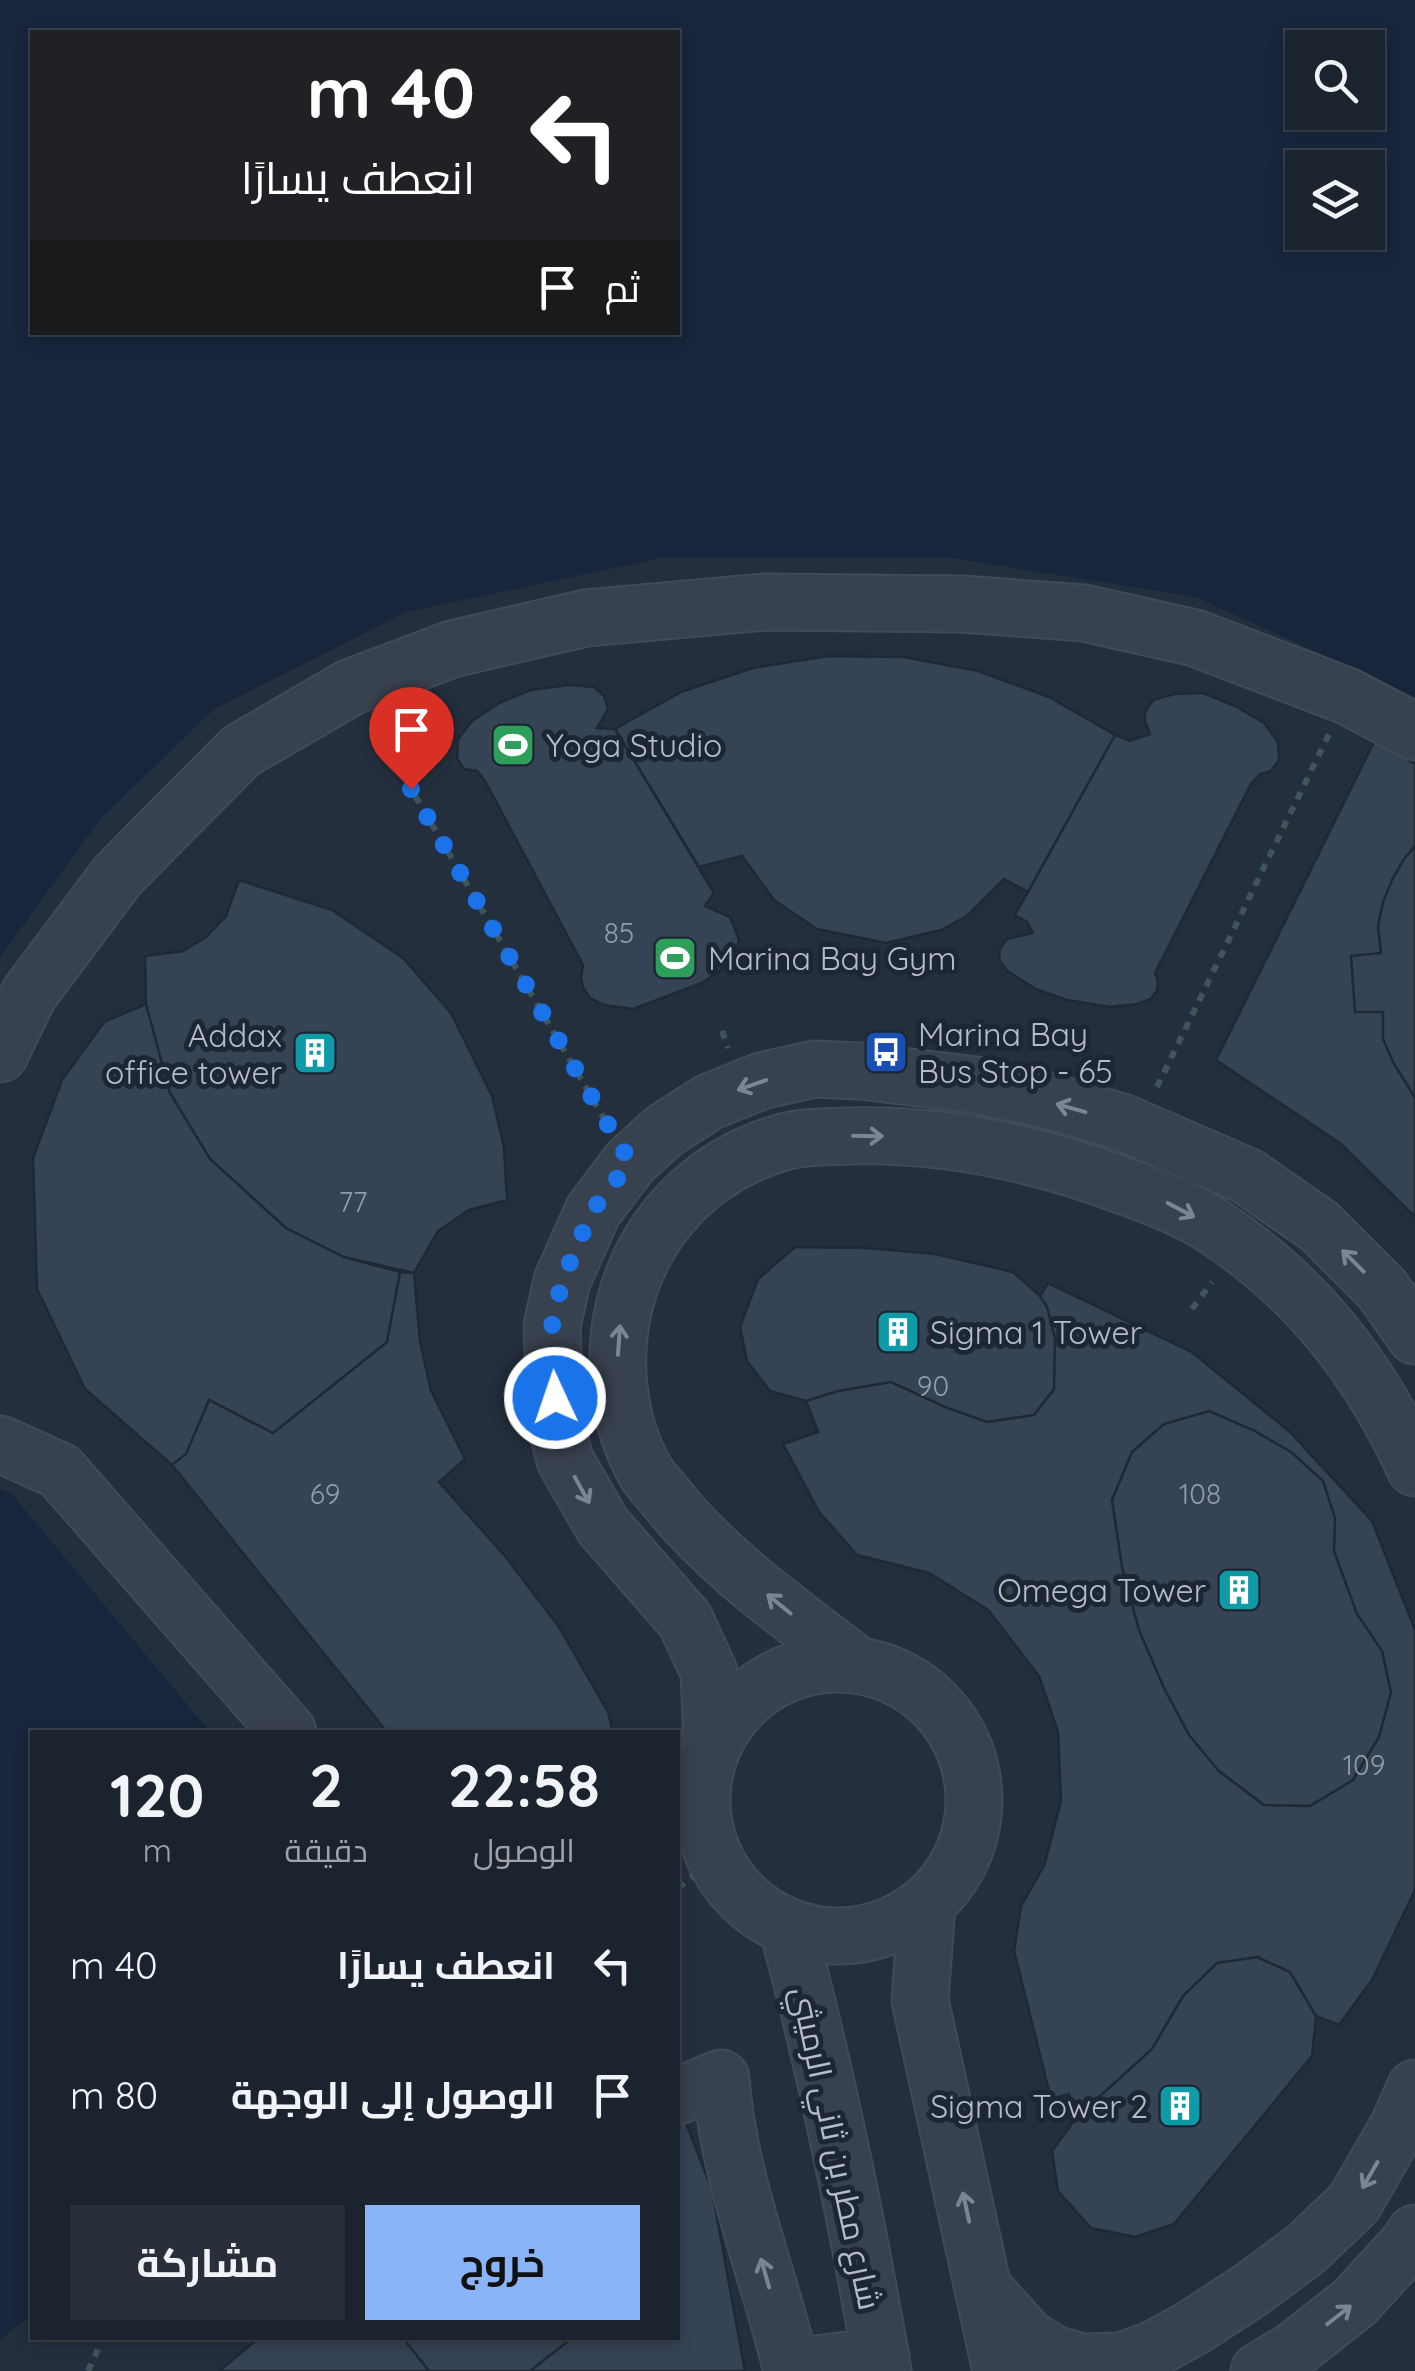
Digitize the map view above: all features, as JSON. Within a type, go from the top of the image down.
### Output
[{"type":"street","points":[[0,1054],[28,994],[118,875],[241,751],[352,688],[452,649],[586,618],[766,602],[962,604],[1084,613],[1195,638],[1348,696],[1415,732]]},
{"type":"street","points":[[712,1744],[736,1707],[771,1680],[812,1665],[856,1664],[899,1677],[936,1703],[962,1740],[975,1783],[973,1828],[957,1870],[928,1904],[885,1929],[836,1937],[787,1926],[758,1910],[733,1888],[696,1874],[702,1782],[712,1744],[710,1672],[685,1620],[604,1526],[566,1460],[556,1424],[552,1326],[562,1281],[592,1211],[630,1162],[664,1131],[709,1102],[761,1081],[814,1069],[976,1085],[1050,1101],[1136,1128],[1246,1176],[1319,1226],[1382,1289],[1415,1336]]},
{"type":"street","points":[[856,1664],[742,1574],[684,1520],[646,1472],[626,1423],[618,1376],[619,1328],[631,1279],[663,1222],[700,1184],[738,1158],[782,1142],[862,1136],[962,1142],[1029,1155],[1160,1199],[1220,1230],[1283,1278],[1307,1303],[1370,1384],[1415,1468]]},
{"type":"street","points":[[0,1444],[60,1471],[286,1730]]},
{"type":"street","points":[[928,1904],[920,2000],[1001,2371]]},
{"type":"street","name":"شارع مطر بن ثاني الرميثي","points":[[787,1926],[818,2041],[882,2363]]},
{"type":"street","points":[[984,2290],[1028,2338],[1054,2354],[1082,2362],[1121,2361],[1152,2350],[1252,2290],[1306,2248],[1354,2203],[1399,2125],[1415,2088]]},
{"type":"street","points":[[696,2113],[792,2369],[882,2363]]},
{"type":"street","points":[[1259,2371],[1294,2350],[1355,2302],[1415,2233]]},
{"type":"path","points":[[352,688],[630,1162]]},
{"type":"path","points":[[1136,1128],[1348,696]]},
{"type":"path","points":[[88,2371],[102,2340]]},
{"type":"water","points":[[0,0],[1415,0],[1415,697],[1196,597],[952,558],[661,558],[406,612],[213,710],[101,818],[0,957]]},
{"type":"water","points":[[0,1489],[11,1493],[208,1730],[30,1730],[30,2316],[0,2340]]},
{"type":"building","points":[[828,656],[904,657],[978,671],[1049,697],[1115,735],[1028,892],[1004,879],[967,916],[941,930],[886,943],[817,929],[774,900],[742,856],[699,867],[615,729],[681,692],[753,668]]},
{"type":"building","points":[[568,685],[594,687],[604,696],[608,709],[597,728],[615,729],[714,893],[705,906],[730,917],[739,940],[727,965],[702,983],[633,1009],[604,1005],[590,998],[581,978],[583,965],[485,781],[477,771],[464,769],[457,758],[458,739],[472,721],[499,703],[531,690]]},
{"type":"building","points":[[1203,693],[1264,723],[1278,742],[1279,760],[1271,771],[1260,774],[1251,784],[1155,973],[1157,990],[1151,999],[1110,1007],[1067,1000],[1036,989],[1007,971],[999,960],[1000,949],[1007,939],[1033,933],[1027,922],[1015,915],[1115,735],[1130,741],[1150,734],[1145,712],[1153,700],[1174,694]]},
{"type":"building","points":[[1375,740],[1415,764],[1415,1217],[1341,1144],[1216,1060]]},
{"type":"building","points":[[1415,846],[1415,1098],[1383,1039],[1383,1012],[1355,1012],[1351,956],[1381,953],[1378,926],[1383,902],[1404,859]]},
{"type":"building","name":"Addax office tower","points":[[239,880],[332,910],[403,958],[451,1013],[492,1096],[504,1147],[507,1200],[469,1210],[438,1231],[414,1273],[344,1257],[286,1228],[210,1159],[170,1093],[146,1004],[145,956],[183,951],[206,937],[226,916]]},
{"type":"building","points":[[146,1004],[170,1093],[210,1159],[286,1228],[344,1257],[400,1272],[387,1342],[273,1433],[209,1400],[186,1454],[172,1465],[85,1389],[37,1289],[33,1158],[62,1080],[104,1022]]},
{"type":"building","name":"Sigma 1 Tower","points":[[795,1247],[935,1254],[1013,1272],[1047,1307],[1055,1338],[1054,1389],[1034,1415],[987,1422],[891,1382],[806,1401],[770,1391],[747,1361],[740,1327],[758,1279]]},
{"type":"building","points":[[400,1272],[414,1273],[420,1341],[431,1391],[465,1459],[439,1482],[505,1556],[559,1627],[608,1712],[612,1730],[385,1730],[172,1465],[186,1454],[209,1400],[273,1433],[387,1342]]},
{"type":"building","points":[[1048,1283],[1192,1352],[1290,1432],[1372,1521],[1415,1630],[1415,1890],[1372,1980],[1339,2025],[1316,2016],[1290,1972],[1257,1957],[1217,1963],[1183,1996],[1152,2049],[1076,2118],[1069,2094],[1051,2099],[1014,1951],[1021,1906],[1044,1866],[1061,1801],[1058,1732],[1039,1676],[988,1610],[929,1573],[857,1555],[819,1512],[783,1444],[818,1432],[806,1401],[891,1382],[987,1422],[1034,1415],[1054,1389],[1055,1338],[1040,1296]]},
{"type":"building","name":"Omega Tower","points":[[1209,1411],[1291,1452],[1323,1481],[1335,1518],[1334,1551],[1357,1614],[1382,1651],[1391,1692],[1379,1737],[1353,1780],[1310,1806],[1264,1805],[1219,1771],[1189,1735],[1139,1630],[1122,1567],[1112,1500],[1132,1452],[1164,1424]]},
{"type":"building","name":"Sigma Tower 2","points":[[1257,1957],[1290,1972],[1316,2016],[1312,2056],[1174,2224],[1135,2237],[1091,2228],[1058,2191],[1052,2151],[1076,2118],[1152,2049],[1183,1996],[1217,1963]]},
{"type":"building","points":[[680,2107],[712,2190],[745,2371],[219,2371],[257,2340],[680,2340]]},
{"type":"building","points":[[405,2340],[569,2340],[530,2371],[429,2371]]},
{"type":"place","name":"Yoga Studio","points":[[513,745]]},
{"type":"place","name":"Marina Bay Gym","points":[[675,958]]},
{"type":"place","name":"Marina Bay Bus Stop - 65","points":[[886,1052]]},
{"type":"place","name":"Addax office tower","points":[[315,1053]]},
{"type":"place","name":"Sigma 1 Tower","points":[[898,1332]]},
{"type":"place","name":"Omega Tower","points":[[1239,1590]]},
{"type":"place","name":"Sigma Tower 2","points":[[1180,2106]]},
{"type":"route","points":[[411,789],[630,1162],[592,1211],[562,1281],[552,1326],[555,1398]]}]
